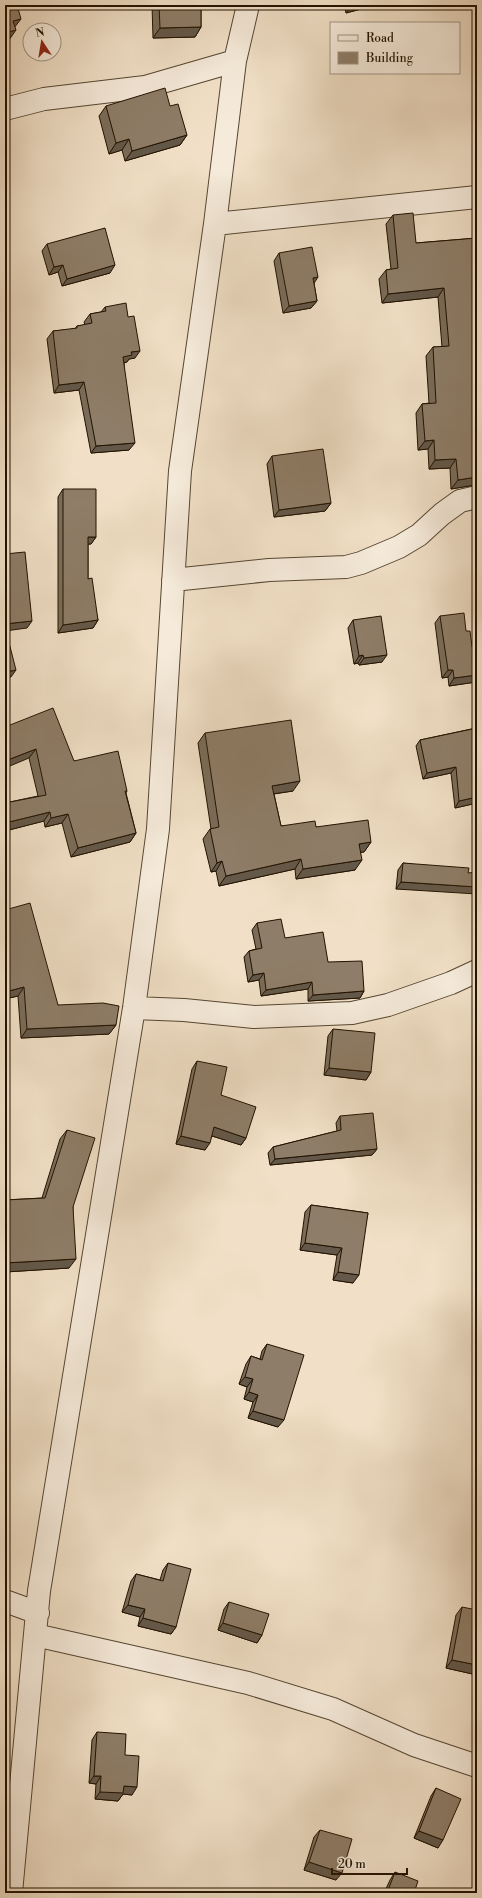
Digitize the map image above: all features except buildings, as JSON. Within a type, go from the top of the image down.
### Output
[{"type":"street","points":[[11,1893],[41,1583],[134,1008],[158,829],[180,471],[215,224],[235,61],[248,5]]},
{"type":"street","points":[[5,109],[44,99],[145,88],[235,61]]},
{"type":"street","points":[[215,224],[477,197]]},
{"type":"street","points":[[173,580],[269,570],[346,567],[361,563],[399,547],[419,535],[442,514],[460,501],[477,497]]},
{"type":"street","points":[[134,1008],[184,1010],[254,1017],[352,1013],[388,1005],[451,983],[477,971]]},
{"type":"street","points":[[5,1601],[38,1613]]},
{"type":"street","points":[[35,1635],[255,1685],[333,1709],[414,1745],[477,1766]]}]
